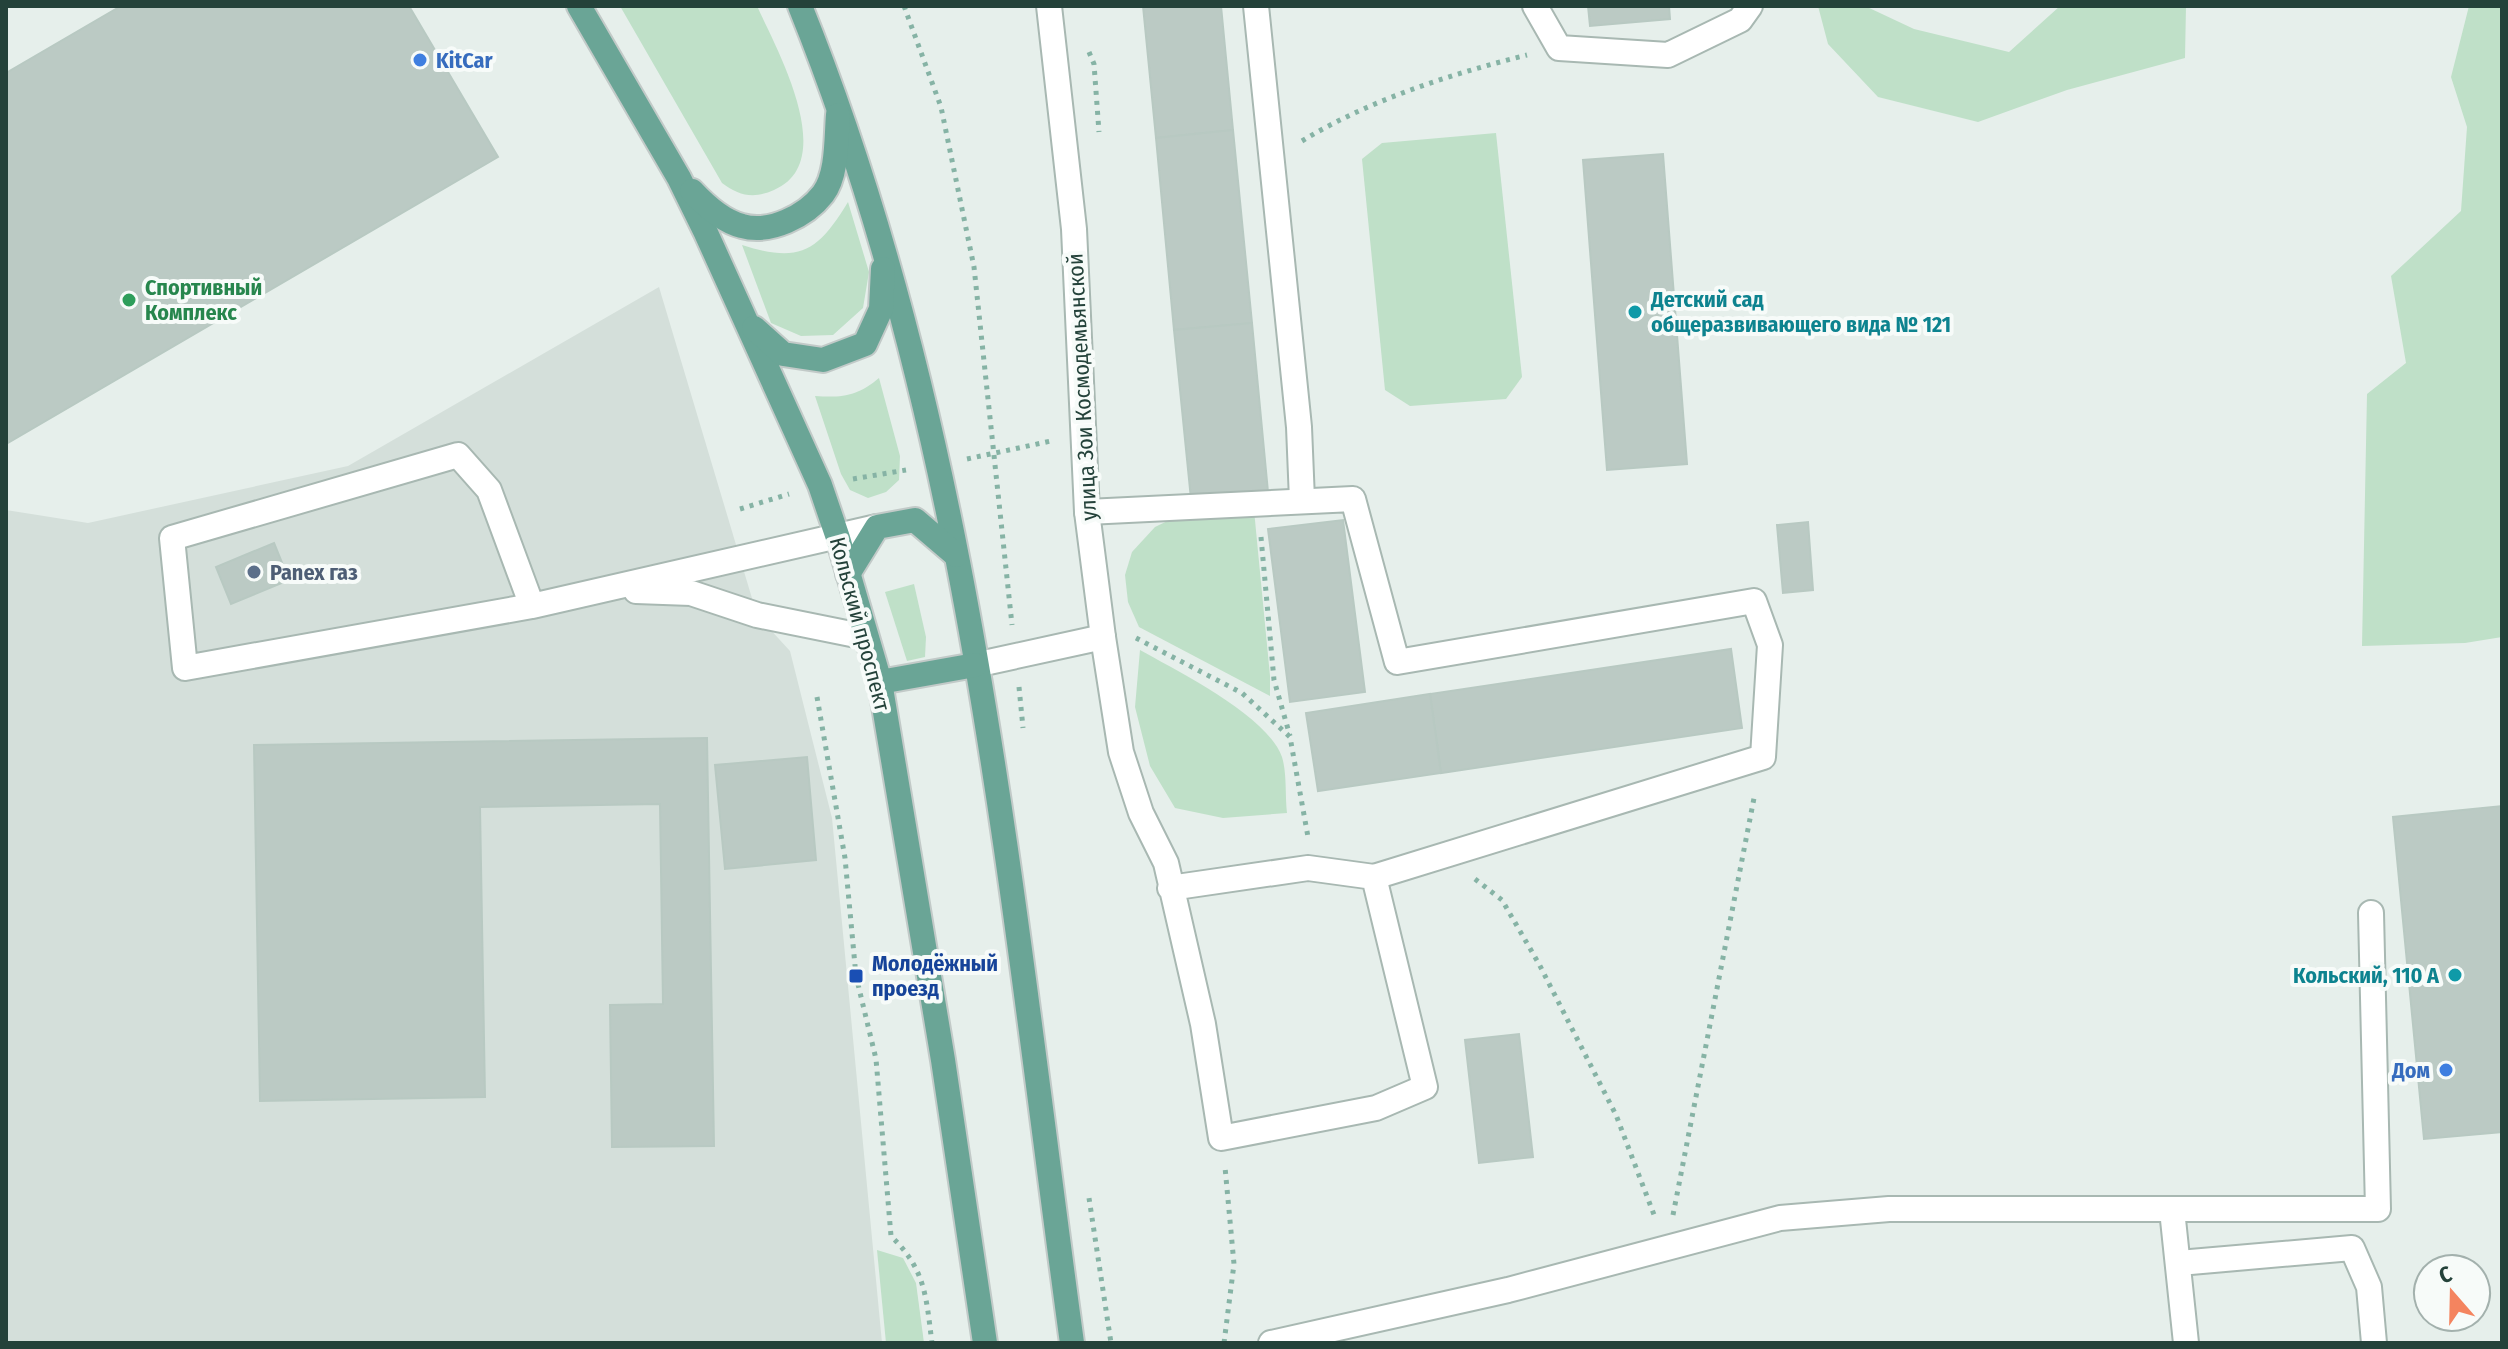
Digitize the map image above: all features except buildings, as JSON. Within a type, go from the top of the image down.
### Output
[{"type":"main road","name":"Кольский проспект","points":[[579,6],[679,178],[820,485],[838,538],[880,682],[943,1060],[985,1343]]},
{"type":"main road","points":[[800,6],[839,103],[884,249],[950,514],[975,665],[1072,1343]]},
{"type":"main road","points":[[679,178],[709,209],[743,227],[792,222],[825,192],[834,163],[839,103]]},
{"type":"main road","points":[[746,321],[783,354],[823,360],[865,344],[881,309],[884,249]]},
{"type":"main road","points":[[848,574],[877,527],[915,520],[956,555]]},
{"type":"main road","points":[[880,682],[975,665]]},
{"type":"street","name":"улица Зои Космодемьянской","points":[[1049,6],[1074,229],[1087,512],[1114,635],[1121,752],[1141,813],[1166,863],[1203,1024],[1221,1138]]},
{"type":"street","points":[[1256,6],[1299,427],[1302,500]]},
{"type":"street","points":[[1535,6],[1559,48],[1668,55],[1740,20],[1750,6]]},
{"type":"street","points":[[532,606],[489,490],[458,455],[172,538],[185,668],[532,606],[877,527]]},
{"type":"street","points":[[1087,512],[1353,499],[1397,662],[1754,601],[1770,645],[1763,757],[1374,877],[1308,868],[1170,888]]},
{"type":"street","points":[[915,520],[950,514]]},
{"type":"street","points":[[602,589],[691,593],[757,615],[866,637]]},
{"type":"street","points":[[975,665],[1016,659],[1114,635]]},
{"type":"street","points":[[1221,1138],[1376,1108],[1425,1087],[1374,877]]},
{"type":"street","points":[[1271,1343],[1508,1290],[1780,1218],[1889,1209],[2378,1209],[2371,913]]},
{"type":"street","points":[[2172,1210],[2186,1343]]},
{"type":"street","points":[[2179,1263],[2352,1248],[2369,1287],[2374,1343]]},
{"type":"path","points":[[904,6],[941,107],[974,267],[1024,736]]},
{"type":"path","points":[[1272,160],[1335,121],[1477,67],[1559,48]]},
{"type":"path","points":[[1259,502],[1274,680],[1290,737],[1308,838],[1308,868]]},
{"type":"path","points":[[1114,635],[1242,693],[1290,737]]},
{"type":"path","points":[[817,697],[845,858],[856,976],[876,1059],[891,1236],[909,1253],[923,1279],[932,1343]]},
{"type":"path","points":[[1667,1248],[1763,757]]},
{"type":"path","points":[[1444,855],[1502,900],[1539,964],[1616,1115],[1667,1248]]},
{"type":"path","points":[[1221,1138],[1234,1264],[1224,1343]]},
{"type":"path","points":[[1087,1184],[1111,1343]]},
{"type":"shaded area","points":[[659,287],[757,615],[790,651],[832,818],[882,1343],[6,1343],[6,510],[88,523],[348,466]]},
{"type":"green space","points":[[620,6],[757,6],[789,76],[798,104],[803,131],[802,156],[793,176],[774,190],[760,195],[734,191],[722,183]]},
{"type":"green space","points":[[1818,6],[1865,6],[1914,29],[2009,52],[2060,6],[2186,6],[2185,58],[2067,90],[1978,122],[1878,97],[1828,44]]},
{"type":"green space","points":[[2469,6],[2502,6],[2502,637],[2465,643],[2362,646],[2367,394],[2406,363],[2391,276],[2461,211],[2467,127],[2451,77]]},
{"type":"green space","points":[[1496,133],[1522,377],[1506,399],[1410,406],[1385,390],[1362,159],[1382,143]]},
{"type":"green space","points":[[848,202],[869,272],[863,308],[833,335],[801,336],[771,323],[742,245],[778,253],[805,249],[826,233]]},
{"type":"green space","points":[[879,378],[900,456],[899,480],[886,492],[868,498],[850,490],[841,474],[815,396],[849,394],[864,389]]},
{"type":"green space","points":[[1254,510],[1270,696],[1139,627],[1128,602],[1125,575],[1132,552],[1155,527],[1186,512]]},
{"type":"green space","points":[[914,584],[926,637],[925,657],[907,661],[885,592]]},
{"type":"green space","points":[[1140,650],[1240,710],[1273,741],[1284,763],[1287,813],[1223,818],[1175,808],[1150,766],[1135,707]]},
{"type":"green space","points":[[877,1250],[903,1258],[916,1283],[924,1343],[886,1343]]},
{"type":"place","name":"KitCar","points":[[420,60]]},
{"type":"place","name":"Спортивный Комплекс","points":[[129,300]]},
{"type":"place","name":"Детский сад общеразвивающего вида № 121","points":[[1635,312]]},
{"type":"place","name":"Panex газ","points":[[254,572]]},
{"type":"place","name":"Кольский, 110 А","points":[[2455,975]]},
{"type":"place","name":"Молодёжный проезд","points":[[856,976]]},
{"type":"place","name":"Дом","points":[[2446,1070]]}]
